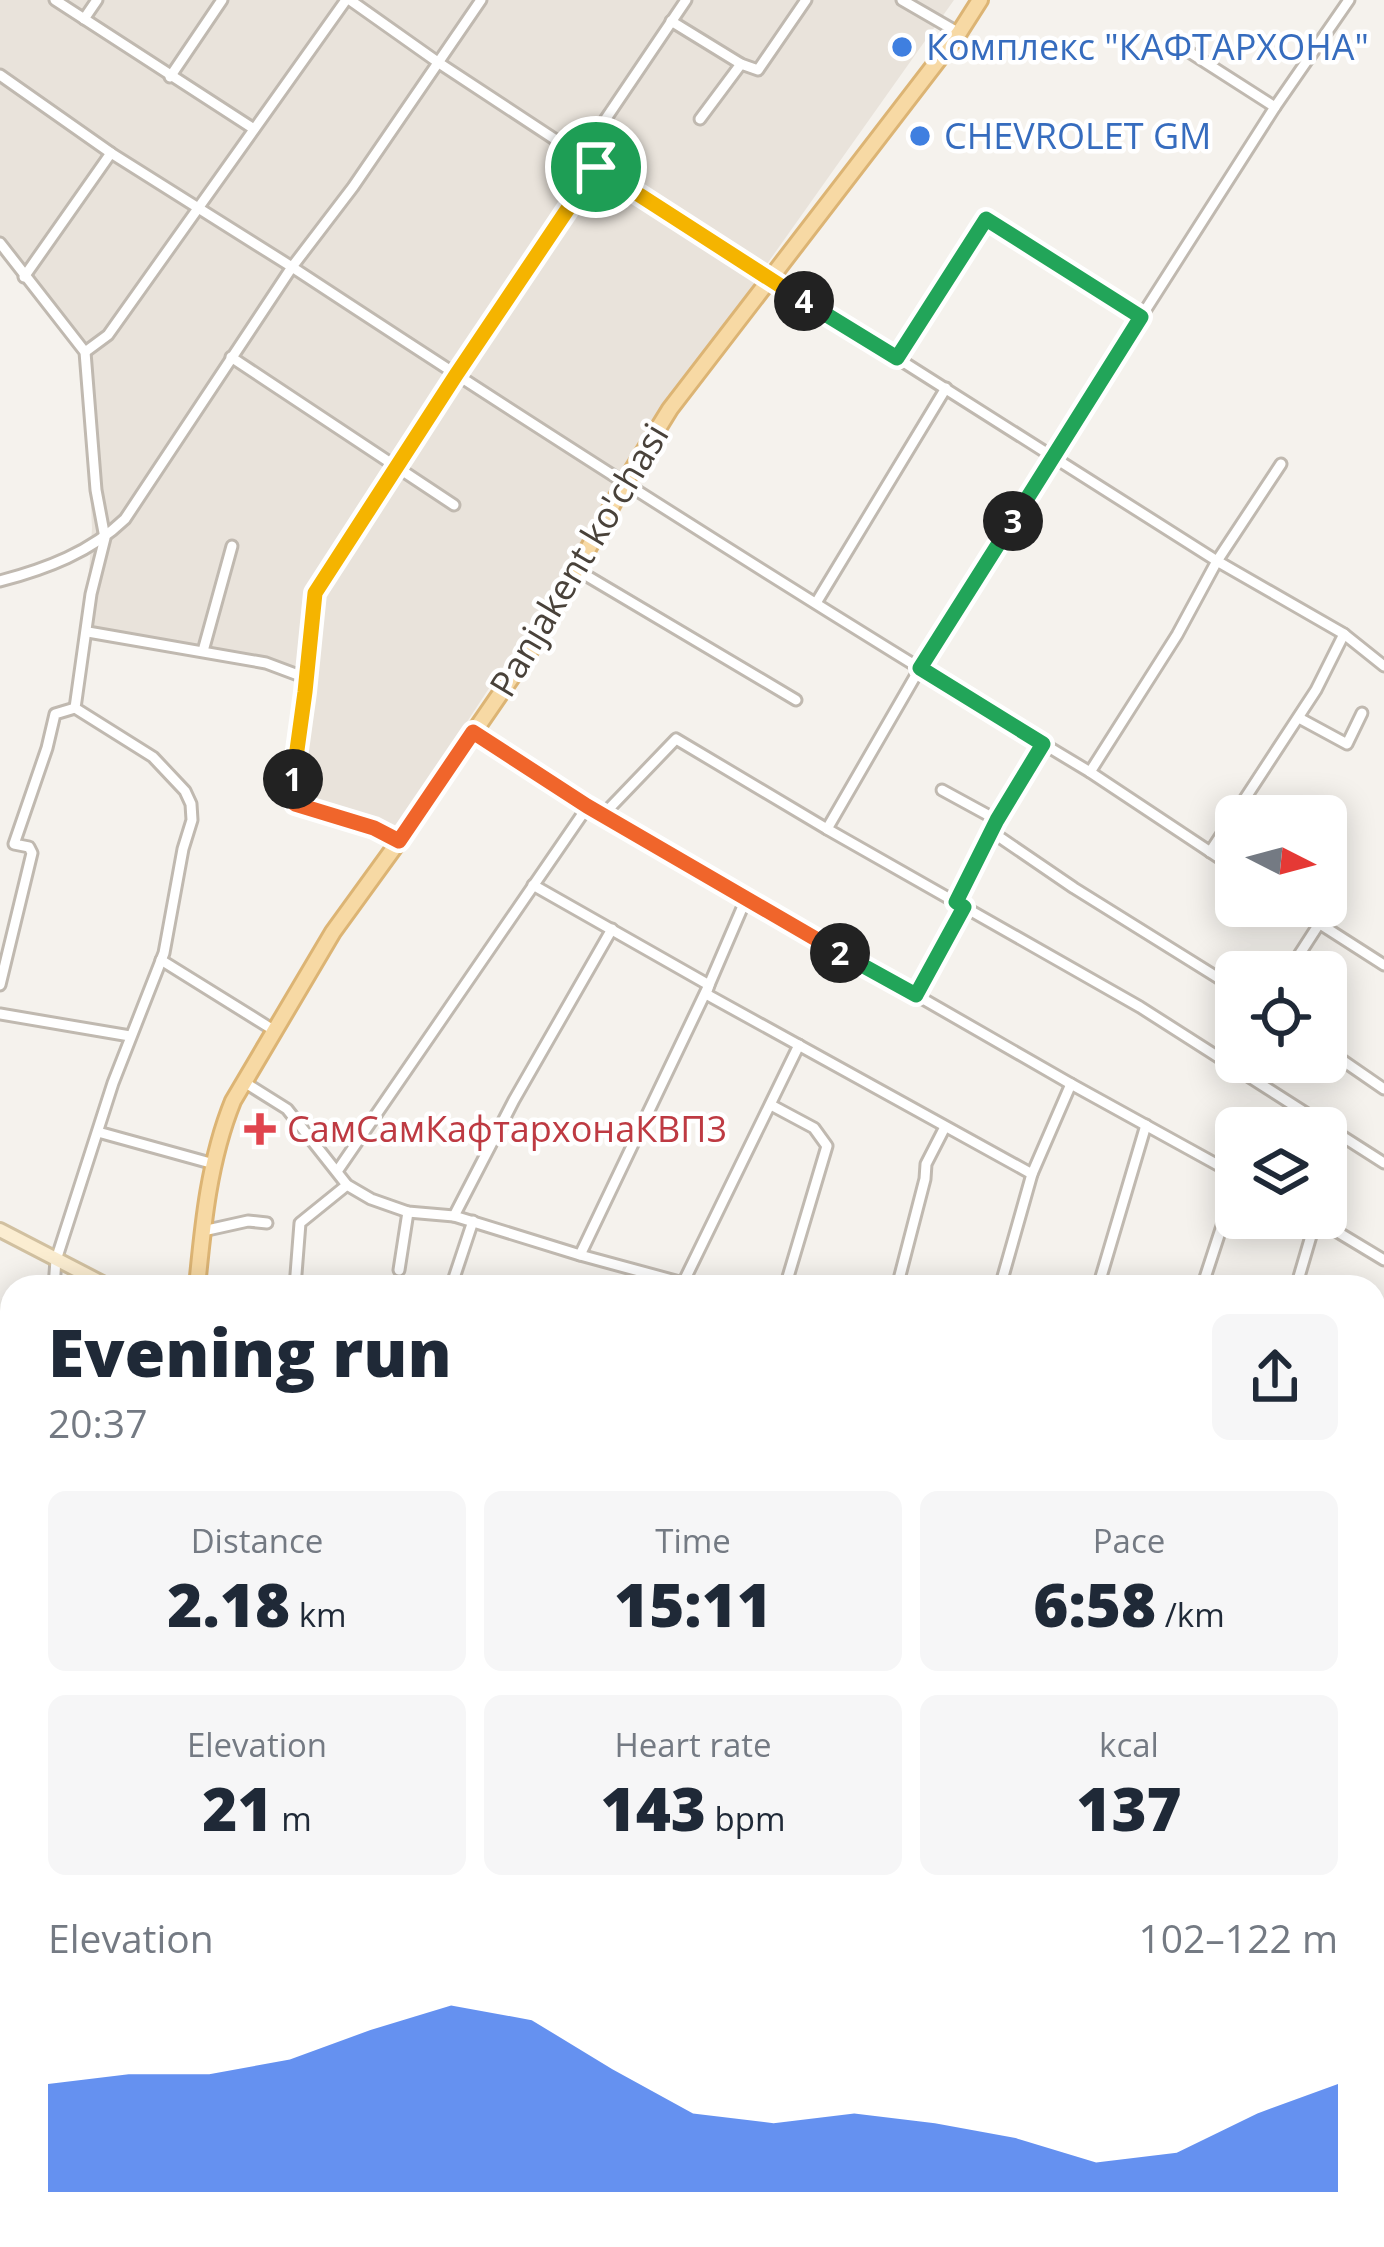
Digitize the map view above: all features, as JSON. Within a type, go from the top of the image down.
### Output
[{"type":"main road","name":"Panjakent ko'chasi","points":[[198,1275],[202,1231],[225,1120],[333,932],[538,639],[670,409],[959,34],[980,0]]},
{"type":"main road","points":[[0,1230],[86,1275]]},
{"type":"street","points":[[55,0],[254,130]]},
{"type":"street","points":[[84,19],[98,0]]},
{"type":"street","points":[[170,77],[221,0]]},
{"type":"street","points":[[85,352],[108,335],[348,0],[770,280],[1217,561],[1344,634],[1384,666]]},
{"type":"street","points":[[0,580],[39,570],[105,538],[124,519],[292,267],[481,0]]},
{"type":"street","points":[[580,157],[686,0]]},
{"type":"street","points":[[671,20],[740,64],[758,70],[806,0]]},
{"type":"street","points":[[902,0],[959,34]]},
{"type":"street","points":[[827,829],[920,668],[1141,317],[1275,106],[1349,0]]},
{"type":"street","points":[[1186,50],[1275,106]]},
{"type":"street","points":[[700,119],[740,64]]},
{"type":"street","points":[[0,75],[111,153],[456,375],[1215,855]]},
{"type":"street","points":[[24,277],[111,153]]},
{"type":"street","points":[[399,841],[292,801],[315,593],[596,167]]},
{"type":"street","points":[[897,358],[986,219],[1141,317]]},
{"type":"street","points":[[0,243],[85,352],[96,490],[105,538],[91,594],[75,708]]},
{"type":"street","points":[[231,357],[454,505]]},
{"type":"street","points":[[816,603],[946,388]]},
{"type":"street","points":[[1090,772],[1281,464]]},
{"type":"street","points":[[203,651],[232,546]]},
{"type":"street","points":[[577,570],[796,700]]},
{"type":"street","points":[[88,632],[266,663],[307,678]]},
{"type":"street","points":[[1210,852],[1299,718],[1344,634]]},
{"type":"street","points":[[14,844],[55,714],[75,708],[153,757],[191,804],[192,820],[161,960],[130,1036],[55,1275]]},
{"type":"street","points":[[1299,718],[1347,744],[1362,713]]},
{"type":"street","points":[[473,732],[587,806],[1215,1166]]},
{"type":"street","points":[[603,815],[676,739],[1140,1007],[1384,1163]]},
{"type":"street","points":[[916,995],[997,820],[1043,744]]},
{"type":"street","points":[[942,790],[997,820]]},
{"type":"street","points":[[338,1170],[587,806]]},
{"type":"street","points":[[992,832],[1215,976]]},
{"type":"street","points":[[0,842],[28,847],[32,853],[0,985]]},
{"type":"street","points":[[533,885],[709,986]]},
{"type":"street","points":[[746,899],[706,994],[1032,1174]]},
{"type":"street","points":[[1324,927],[1384,965]]},
{"type":"street","points":[[454,1216],[612,929]]},
{"type":"street","points":[[161,960],[275,1030]]},
{"type":"street","points":[[580,1255],[709,986]]},
{"type":"street","points":[[0,1015],[130,1036]]},
{"type":"street","points":[[687,1275],[799,1046]]},
{"type":"street","points":[[1347,1063],[1384,1089]]},
{"type":"street","points":[[244,1082],[287,1109],[347,1184],[371,1199],[408,1212],[473,1221],[654,1275]]},
{"type":"street","points":[[1003,1275],[1032,1174],[1071,1084]]},
{"type":"street","points":[[771,1105],[814,1128],[827,1145],[789,1275]]},
{"type":"street","points":[[1102,1275],[1146,1125]]},
{"type":"street","points":[[900,1275],[926,1164],[945,1127]]},
{"type":"street","points":[[98,1132],[214,1164]]},
{"type":"street","points":[[296,1275],[301,1223],[347,1184]]},
{"type":"street","points":[[399,1270],[408,1212]]},
{"type":"street","points":[[455,1275],[473,1221]]},
{"type":"street","points":[[202,1231],[267,1222]]},
{"type":"street","points":[[1347,1238],[1384,1260]]},
{"type":"street","points":[[1206,1275],[1217,1239]]},
{"type":"street","points":[[1299,1275],[1309,1239]]},
{"type":"shaded area","points":[[0,0],[954,0],[762,271],[391,838],[287,802],[307,678],[266,661],[85,632],[92,528],[84,358],[0,247]]},
{"type":"place","name":"Комплекс \"КАФТАРХОНА\"","points":[[902,47]]},
{"type":"place","name":"CHEVROLET GM","points":[[920,136]]},
{"type":"place","name":"СамСамКафтархонаКВП3","points":[[260,1129]]},
{"type":"route","points":[[596,167],[897,358],[986,219],[1141,317],[920,668],[1043,744],[997,820],[956,902],[964,907],[916,995],[587,806],[473,732],[399,841],[292,801],[315,593],[596,167]]}]
